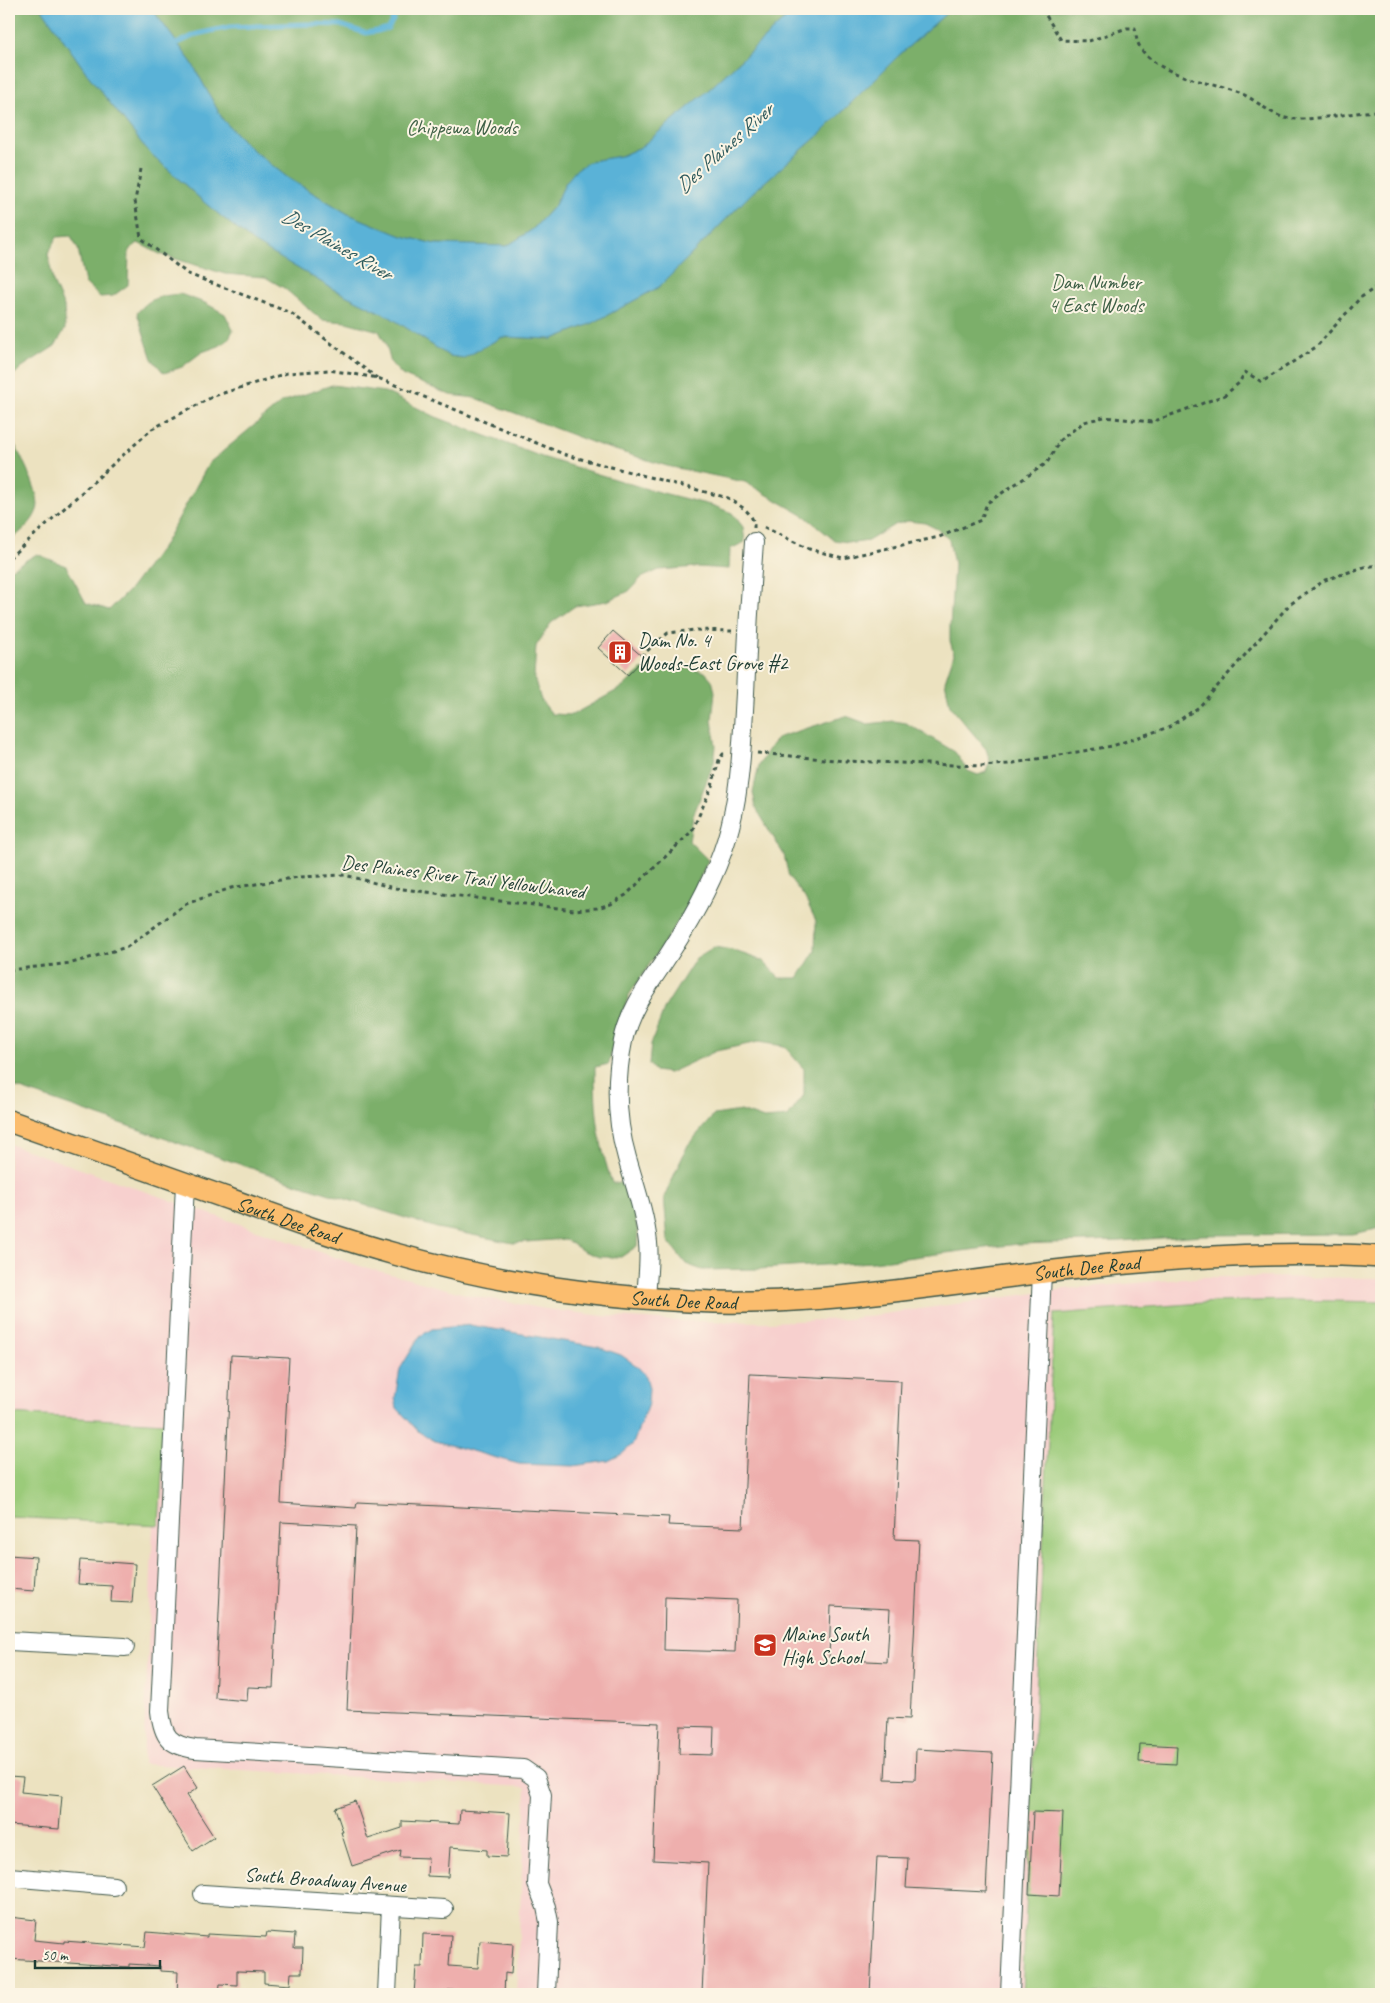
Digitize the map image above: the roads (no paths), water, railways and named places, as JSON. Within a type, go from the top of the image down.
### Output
[{"type":"main road","name":"South Dee Road","points":[[9,1122],[318,1231],[395,1254],[467,1272],[563,1289],[646,1298],[716,1302],[801,1300],[1159,1260],[1238,1256],[1381,1257]]},
{"type":"street","points":[[646,1298],[648,1243],[636,1182],[627,1158],[619,1120],[618,1091],[623,1039],[629,1019],[651,978],[688,925],[713,874],[726,841],[734,806],[742,741],[754,542]]},
{"type":"street","points":[[185,1184],[160,1711],[166,1735],[172,1743],[181,1747],[195,1749],[523,1769],[530,1773],[536,1778],[542,1795],[537,1884],[546,1907],[549,1922],[546,1994]]},
{"type":"street","points":[[1010,1994],[1042,1272]]},
{"type":"street","points":[[9,1640],[125,1647]]},
{"type":"street","points":[[9,1877],[114,1886]]},
{"type":"street","name":"South Broadway Avenue","points":[[203,1894],[444,1909]]},
{"type":"street","points":[[388,1994],[391,1906]]},
{"type":"water","name":"Des Plaines River","points":[[42,9],[152,9],[192,63],[223,120],[248,146],[288,178],[348,214],[402,236],[435,244],[507,246],[533,229],[555,205],[566,182],[577,169],[591,161],[621,156],[641,147],[703,95],[796,9],[951,9],[897,57],[820,134],[752,193],[659,287],[593,323],[553,339],[502,337],[464,358],[449,356],[390,317],[333,289],[253,242],[205,203],[148,151],[88,75]]},
{"type":"water","points":[[470,1325],[598,1347],[621,1355],[637,1366],[646,1376],[649,1388],[648,1404],[633,1444],[622,1454],[608,1461],[573,1466],[519,1464],[435,1441],[419,1432],[397,1408],[395,1398],[400,1369],[420,1336],[432,1329]]},
{"type":"waterway","points":[[172,46],[197,34],[230,27],[307,24],[341,25],[365,33],[378,31],[388,28],[393,20],[396,9]]},
{"type":"place","name":"Dam No. 4 Woods-East Grove #2","points":[[620,652]]},
{"type":"place","name":"Maine South High School","points":[[765,1645]]},
{"type":"park label","name":"Chippewa Woods","points":[[462,127]]},
{"type":"park label","name":"Dam Number 4 East Woods","points":[[1096,294]]}]
